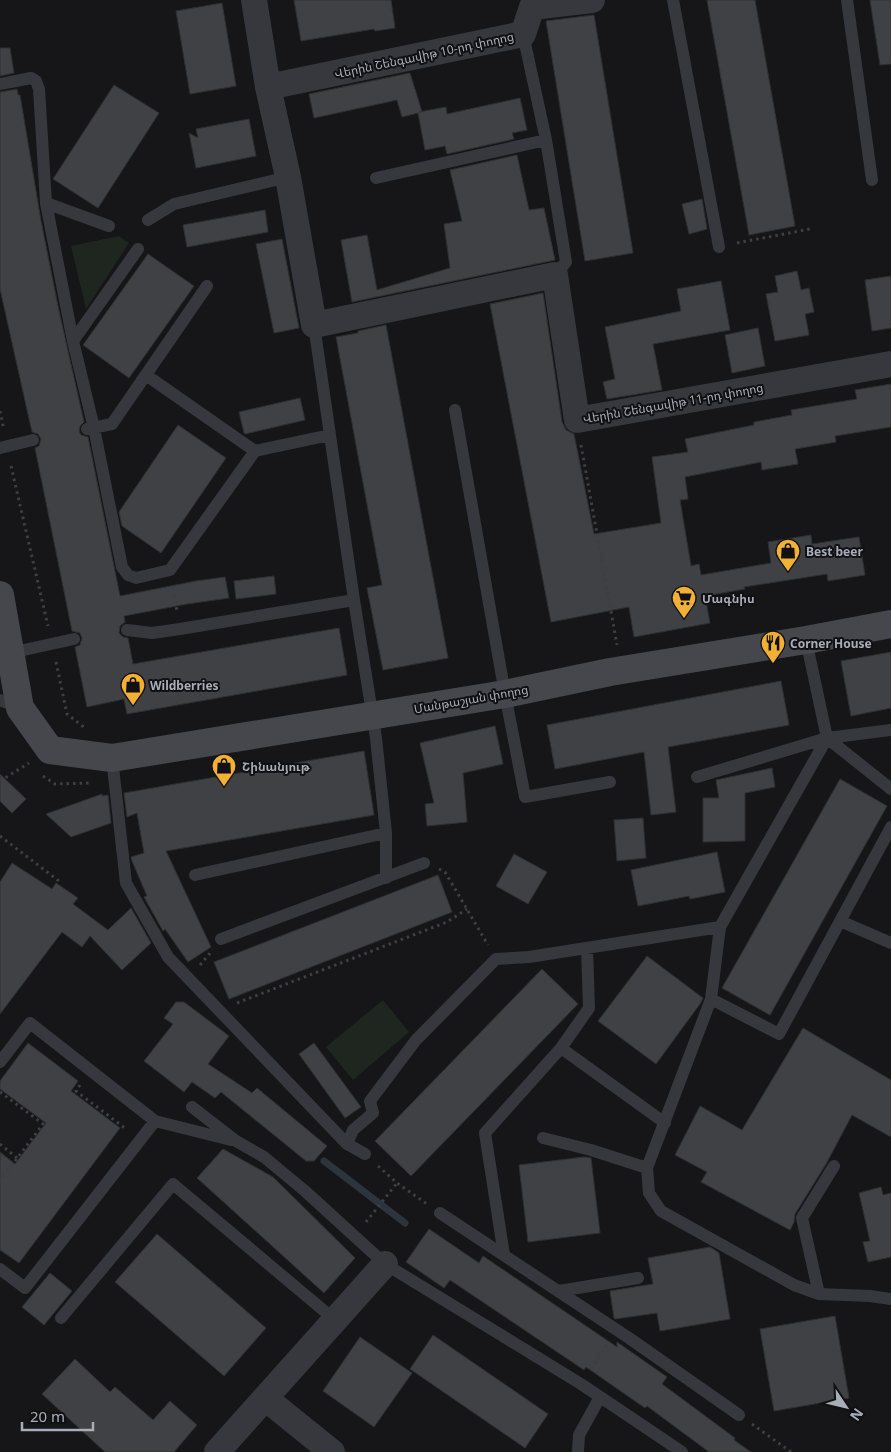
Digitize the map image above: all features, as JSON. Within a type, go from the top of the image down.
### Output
[{"type":"street","points":[[254,0],[268,88],[288,177],[314,324],[555,275]]},
{"type":"street","name":"Վերին Շենգավիթ 10-րդ փողոց","points":[[268,88],[523,34],[532,7],[592,0]]},
{"type":"street","name":"Վերին Շենգավիթ 11-րդ փողոց","points":[[555,275],[576,420],[891,364]]},
{"type":"street","points":[[0,595],[10,653],[10,704],[50,750]]},
{"type":"street","name":"Մանթաշյան փողոց","points":[[50,750],[112,758],[505,694],[610,672],[891,624]]},
{"type":"street","points":[[217,1452],[385,1264]]},
{"type":"street","points":[[265,1398],[332,1452]]},
{"type":"lane","points":[[673,0],[719,247]]},
{"type":"lane","points":[[847,0],[872,180]]},
{"type":"lane","points":[[523,34],[546,140],[566,262],[555,275]]},
{"type":"lane","points":[[0,84],[31,78],[36,82],[39,89],[46,203],[90,428],[122,568],[128,575],[136,578],[170,570],[254,451],[330,436]]},
{"type":"lane","points":[[376,178],[546,140]]},
{"type":"lane","points":[[148,220],[174,204],[288,177]]},
{"type":"lane","points":[[46,203],[109,226]]},
{"type":"lane","points":[[73,341],[138,248]]},
{"type":"lane","points":[[90,428],[112,424],[207,286]]},
{"type":"lane","points":[[314,324],[354,600],[373,716],[386,833],[386,878]]},
{"type":"lane","points":[[146,375],[254,451]]},
{"type":"lane","points":[[455,410],[525,797],[610,782]]},
{"type":"lane","points":[[0,448],[33,440]]},
{"type":"lane","points":[[127,630],[152,632],[180,629],[354,600]]},
{"type":"lane","points":[[10,653],[74,639]]},
{"type":"lane","points":[[806,640],[827,738],[891,789]]},
{"type":"lane","points":[[697,777],[827,738],[891,730]]},
{"type":"lane","points":[[827,738],[720,927],[711,999],[647,1168],[649,1193],[661,1211],[794,1285],[819,1294],[870,1296],[891,1299]]},
{"type":"lane","points":[[112,758],[126,883],[168,956],[347,1144],[365,1154]]},
{"type":"lane","points":[[711,999],[779,1034],[891,827]]},
{"type":"lane","points":[[196,876],[386,833]]},
{"type":"lane","points":[[221,939],[424,863]]},
{"type":"lane","points":[[840,921],[891,944]]},
{"type":"lane","points":[[347,1144],[353,1130],[372,1113],[370,1101],[416,1040],[496,959],[529,957],[720,927]]},
{"type":"lane","points":[[504,1255],[484,1133],[561,1048],[589,1008],[588,948]]},
{"type":"lane","points":[[0,1062],[30,1023],[155,1121],[236,1141]]},
{"type":"lane","points":[[561,1048],[664,1123]]},
{"type":"lane","points":[[192,1106],[236,1141],[264,1156],[385,1264],[600,1397],[682,1452]]},
{"type":"lane","points":[[0,1269],[25,1288],[155,1121]]},
{"type":"lane","points":[[543,1138],[591,1150],[647,1168]]},
{"type":"lane","points":[[819,1294],[802,1218],[834,1166]]},
{"type":"lane","points":[[61,1318],[173,1184],[335,1320]]},
{"type":"lane","points":[[440,1213],[629,1338],[739,1415]]},
{"type":"lane","points":[[558,1291],[638,1278]]},
{"type":"lane","points":[[578,1452],[579,1435],[600,1397]]},
{"type":"path","points":[[719,247],[810,229]]},
{"type":"path","points":[[0,411],[4,431]]},
{"type":"path","points":[[576,420],[618,643],[610,672]]},
{"type":"path","points":[[11,466],[67,714],[89,730]]},
{"type":"path","points":[[170,570],[180,629]]},
{"type":"path","points":[[0,781],[50,750]]},
{"type":"path","points":[[0,836],[59,881]]},
{"type":"path","points":[[424,863],[445,872],[496,959]]},
{"type":"path","points":[[224,1016],[238,1002],[447,922],[467,909]]},
{"type":"path","points":[[189,979],[221,939]]},
{"type":"path","points":[[0,1092],[43,1124],[0,1181]]},
{"type":"path","points":[[0,1144],[18,1158]]},
{"type":"path","points":[[365,1154],[397,1183],[440,1213]]},
{"type":"path","points":[[377,1210],[397,1183]]},
{"type":"path","points":[[739,1415],[791,1452]]},
{"type":"shaded area","points":[[119,236],[129,243],[86,309],[71,246]]},
{"type":"shaded area","points":[[383,1000],[409,1032],[353,1080],[326,1047]]},
{"type":"building","points":[[294,0],[391,0],[395,28],[375,31],[374,29],[301,41]]},
{"type":"building","points":[[707,0],[755,0],[795,226],[749,235]]},
{"type":"building","points":[[870,0],[891,0],[891,64],[880,65]]},
{"type":"building","points":[[222,3],[236,86],[190,94],[176,11]]},
{"type":"building","points":[[594,15],[633,253],[585,261],[546,21]]},
{"type":"building","points":[[0,48],[10,48],[14,73],[0,76]]},
{"type":"building","points":[[410,73],[422,111],[446,107],[447,114],[520,98],[527,130],[512,133],[514,139],[447,154],[445,146],[425,150],[418,113],[402,117],[397,100],[314,118],[309,94]]},
{"type":"building","points":[[114,85],[159,113],[98,208],[53,179]]},
{"type":"building","points":[[17,89],[18,95],[20,95],[41,221],[59,311],[84,422],[80,426],[79,431],[81,435],[88,437],[120,596],[225,577],[229,598],[124,616],[125,622],[120,626],[119,633],[123,637],[128,638],[133,664],[339,628],[347,675],[127,714],[124,699],[87,707],[75,647],[80,645],[82,638],[80,633],[72,631],[35,448],[39,446],[41,439],[38,434],[32,432],[0,289],[0,92]]},
{"type":"building","points":[[249,119],[256,156],[196,168],[189,133],[198,138],[196,129]]},
{"type":"building","points":[[517,155],[529,210],[544,208],[555,260],[352,302],[341,240],[367,235],[377,290],[450,268],[444,224],[462,221],[450,170]]},
{"type":"building","points":[[702,199],[707,229],[689,234],[682,204]]},
{"type":"building","points":[[265,210],[268,232],[187,247],[183,225]]},
{"type":"building","points":[[282,239],[299,328],[274,333],[256,244]]},
{"type":"building","points":[[148,254],[194,286],[129,378],[83,345]]},
{"type":"building","points":[[797,271],[801,290],[809,288],[814,312],[805,314],[809,335],[775,341],[766,294],[778,292],[775,276]]},
{"type":"building","points":[[891,276],[891,328],[872,331],[865,280]]},
{"type":"building","points":[[721,281],[730,330],[653,344],[662,390],[607,399],[603,382],[615,379],[605,327],[681,311],[677,289]]},
{"type":"building","points":[[543,293],[562,422],[566,430],[574,434],[594,534],[661,523],[652,457],[688,452],[685,439],[792,415],[791,410],[857,399],[855,390],[891,384],[891,427],[835,436],[836,442],[795,449],[798,464],[762,470],[761,462],[685,477],[688,499],[680,500],[691,566],[699,564],[701,575],[771,563],[768,542],[811,535],[812,544],[859,537],[865,575],[828,581],[827,574],[744,587],[745,589],[705,596],[710,623],[634,637],[629,607],[551,622],[490,304]]},
{"type":"building","points":[[386,325],[448,658],[383,670],[367,588],[382,585],[336,337]]},
{"type":"building","points":[[758,328],[765,366],[732,373],[725,335]]},
{"type":"building","points":[[300,398],[305,420],[244,433],[239,412]]},
{"type":"building","points":[[178,425],[226,458],[161,553],[122,526],[119,512]]},
{"type":"building","points":[[274,576],[276,594],[236,599],[234,581]]},
{"type":"building","points":[[891,652],[891,708],[851,716],[841,661]]},
{"type":"building","points":[[781,681],[789,725],[668,747],[676,812],[651,815],[644,752],[555,769],[547,725]]},
{"type":"building","points":[[495,726],[503,764],[463,773],[467,822],[427,826],[425,804],[434,803],[420,743]]},
{"type":"building","points":[[364,751],[374,815],[166,851],[211,947],[188,962],[165,929],[163,931],[144,897],[147,896],[131,857],[144,853],[137,813],[127,817],[124,793]]},
{"type":"building","points":[[772,768],[775,787],[745,793],[745,841],[703,842],[703,798],[719,798],[716,780]]},
{"type":"building","points":[[0,774],[26,799],[12,813],[0,801]]},
{"type":"building","points":[[840,779],[887,806],[770,1015],[722,988]]},
{"type":"building","points":[[102,794],[102,796],[108,795],[111,823],[71,837],[46,814]]},
{"type":"building","points":[[643,818],[646,858],[617,861],[614,820]]},
{"type":"building","points":[[717,852],[725,892],[690,899],[689,896],[638,906],[631,870]]},
{"type":"building","points":[[514,854],[547,872],[528,904],[496,886]]},
{"type":"building","points":[[12,863],[52,889],[56,883],[78,898],[73,904],[108,930],[131,908],[151,943],[122,970],[90,936],[82,947],[62,932],[0,1014],[0,882]]},
{"type":"building","points":[[438,875],[452,912],[229,999],[214,962]]},
{"type":"building","points":[[647,956],[703,998],[656,1064],[598,1021]]},
{"type":"building","points":[[542,969],[578,1004],[411,1176],[375,1141]]},
{"type":"building","points":[[176,1002],[184,1002],[229,1036],[208,1064],[252,1093],[257,1088],[327,1146],[314,1161],[306,1161],[221,1092],[215,1098],[192,1082],[184,1092],[144,1061],[173,1024],[164,1018]]},
{"type":"building","points":[[803,1028],[891,1080],[891,1137],[852,1115],[826,1164],[795,1214],[790,1230],[701,1182],[707,1172],[675,1155],[700,1106],[742,1130]]},
{"type":"building","points":[[28,1043],[78,1081],[71,1091],[120,1128],[19,1263],[0,1250],[0,1152],[15,1164],[46,1123],[0,1089],[0,1081]]},
{"type":"building","points":[[314,1043],[361,1107],[345,1118],[299,1054]]},
{"type":"building","points":[[223,1149],[273,1177],[355,1258],[324,1293],[197,1178]]},
{"type":"building","points":[[584,1157],[591,1158],[600,1233],[528,1242],[519,1165]]},
{"type":"building","points":[[881,1187],[883,1195],[891,1193],[891,1257],[868,1262],[863,1242],[870,1241],[859,1193]]},
{"type":"building","points":[[429,1229],[479,1263],[483,1256],[617,1347],[617,1342],[667,1377],[662,1384],[751,1452],[709,1452],[647,1406],[645,1408],[586,1367],[584,1370],[450,1280],[444,1288],[406,1262]]},
{"type":"building","points":[[157,1234],[266,1328],[224,1376],[115,1282]]},
{"type":"building","points":[[710,1247],[719,1253],[730,1319],[660,1331],[657,1313],[614,1318],[610,1291],[653,1284],[648,1258]]},
{"type":"building","points":[[50,1273],[72,1291],[44,1325],[22,1307]]},
{"type":"building","points":[[835,1316],[849,1398],[774,1411],[760,1329]]},
{"type":"building","points":[[433,1335],[548,1414],[525,1448],[410,1369]]},
{"type":"building","points":[[360,1337],[412,1373],[374,1427],[323,1391]]},
{"type":"building","points":[[75,1359],[110,1392],[115,1387],[153,1420],[170,1401],[197,1425],[174,1452],[105,1452],[42,1394]]},
{"type":"waterway","points":[[324,1161],[405,1223]]},
{"type":"place","name":"Best beer","points":[[788,572]]},
{"type":"place","name":"Մագնիս","points":[[684,619]]},
{"type":"place","name":"Corner House","points":[[773,664]]},
{"type":"place","name":"Wildberries","points":[[133,706]]},
{"type":"place","name":"Շինանյութ","points":[[224,787]]}]
